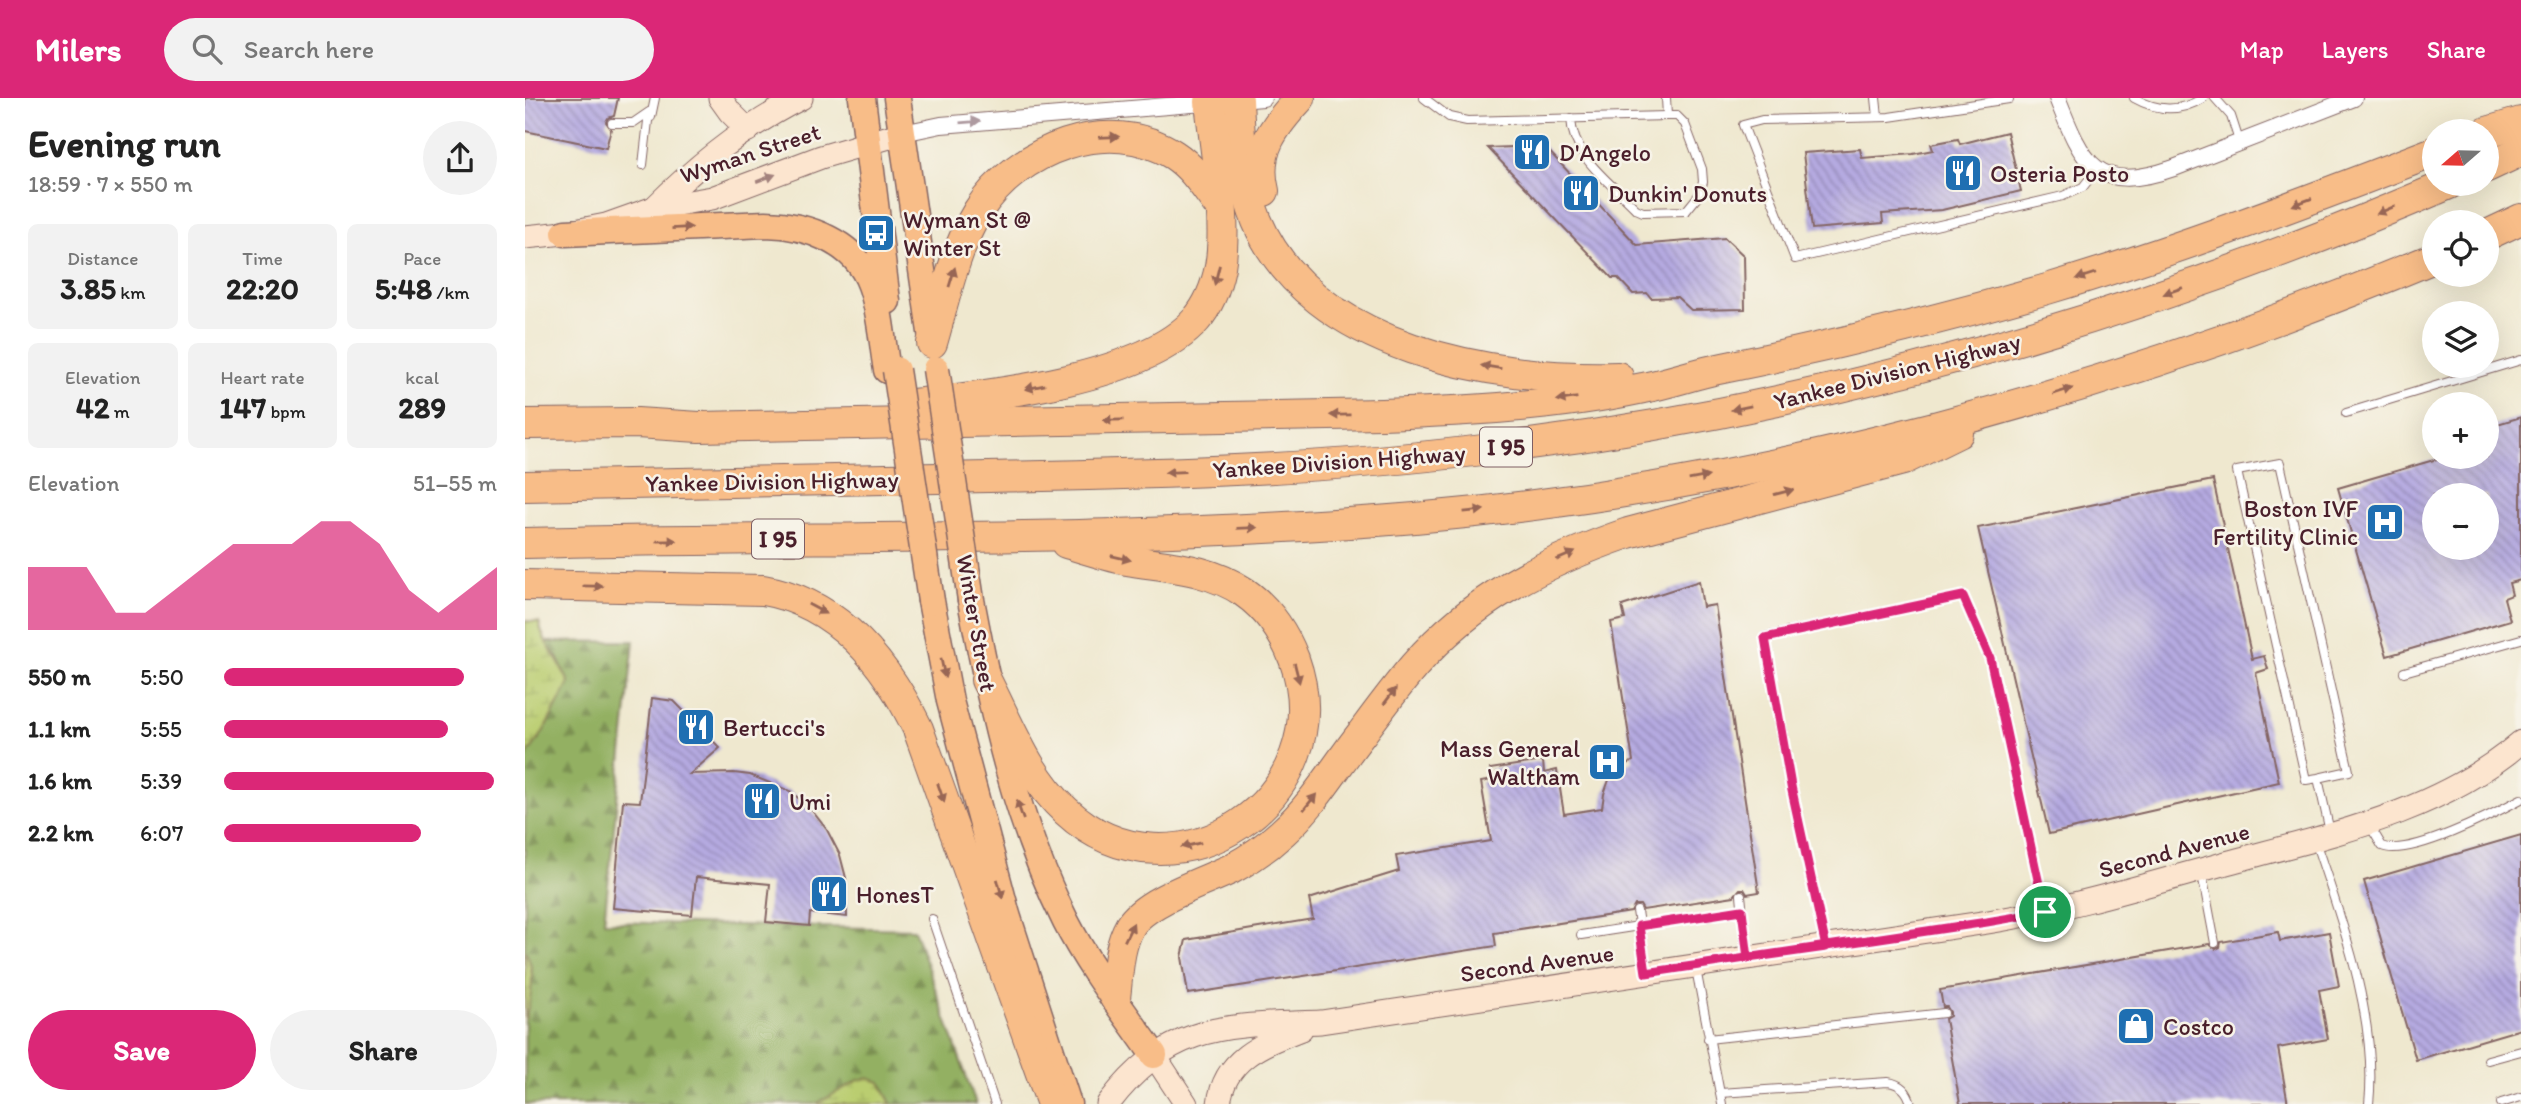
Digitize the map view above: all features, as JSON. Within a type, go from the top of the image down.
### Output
[{"type":"highway","points":[[1300,98],[1275,125],[1266,141],[1262,159],[1262,185],[1273,219],[1284,239],[1341,315]]},
{"type":"highway","points":[[1232,99],[1246,186],[1251,207],[1263,234],[1288,271],[1341,315],[1378,335],[1416,350],[1499,369],[1583,377],[1706,372]]},
{"type":"highway","points":[[637,423],[700,417],[852,411],[1045,385],[1129,360],[1178,336],[1194,322],[1208,302],[1221,258],[1220,207],[1232,99]]},
{"type":"highway","points":[[2499,128],[2521,122]]},
{"type":"highway","points":[[934,356],[960,252],[977,214],[1003,181],[1041,155],[1073,142],[1094,138],[1125,137],[1146,141],[1184,162],[1220,207]]},
{"type":"highway","points":[[2499,161],[2521,151]]},
{"type":"highway","points":[[525,424],[637,423],[699,427],[1418,413],[1599,395],[1644,388],[1841,343],[2049,288],[2244,223],[2422,156]]},
{"type":"highway","name":"Yankee Division Highway","points":[[525,486],[1231,470],[1355,463],[1560,440],[1695,417],[1831,389],[2021,340],[2227,272],[2422,195]]},
{"type":"highway","points":[[2499,229],[2521,219]]},
{"type":"highway","name":"I 95","points":[[525,543],[1208,530],[1349,523],[1454,514],[1560,500],[1767,465],[1906,434],[2015,405],[2243,333],[2422,263]]},
{"type":"highway","points":[[1115,998],[1121,948],[1139,915],[1252,856],[1286,830],[1414,666],[1457,623],[1498,593],[1556,560],[1628,533],[1903,460],[2015,405]]},
{"type":"highway","points":[[986,680],[1025,757],[1051,795],[1077,821],[1108,839],[1126,845],[1145,849],[1180,848],[1214,839],[1231,831],[1245,822],[1270,797],[1289,770],[1296,753],[1303,700],[1297,668],[1285,638],[1254,600],[1232,584],[1205,573],[1125,559],[1032,534]]},
{"type":"highway","points":[[525,585],[763,590],[813,606],[855,636],[889,678],[918,729],[1052,1104]]},
{"type":"main road","name":"Winter Street","points":[[862,98],[891,370],[903,416],[930,601],[950,701],[1007,915],[1068,1104]]},
{"type":"main road","name":"Winter Street","points":[[897,98],[971,600],[986,680],[1010,779],[1044,874],[1078,944],[1154,1055]]},
{"type":"main road","points":[[565,233],[766,224],[783,224],[815,232],[845,250],[866,274],[875,300],[891,370]]},
{"type":"street","points":[[720,98],[730,113],[748,130]]},
{"type":"street","points":[[2057,98],[2075,144],[2084,158],[2097,169],[2118,178],[2143,177],[2174,168],[2354,98]]},
{"type":"street","points":[[903,133],[941,125],[1232,99]]},
{"type":"street","name":"Wyman Street","points":[[654,208],[692,173],[792,100]]},
{"type":"street","name":"Wyman Street","points":[[525,237],[606,225],[654,208],[712,198],[821,157],[903,133]]},
{"type":"street","name":"Second Avenue","points":[[1108,1104],[1129,1078],[1154,1055],[1179,1041],[1211,1031],[1244,1026],[1321,1022],[2045,912],[2368,824],[2456,787],[2485,770],[2521,742]]},
{"type":"street","name":"Second Avenue","points":[[1219,1104],[1225,1080],[1241,1058],[1267,1043],[1321,1022]]},
{"type":"street","name":"Winter Street","points":[[1154,1055],[1186,1104]]},
{"type":"lane","points":[[612,123],[633,123],[649,112],[643,165],[655,98]]},
{"type":"lane","points":[[1425,98],[1449,117],[1458,120],[1677,116],[1684,121],[1703,175],[1697,199],[1690,208],[1681,211],[1643,212],[1636,209],[1580,151],[1573,137],[1571,118]]},
{"type":"lane","points":[[1666,98],[1667,116]]},
{"type":"lane","points":[[1876,98],[1878,117]]},
{"type":"lane","points":[[2134,98],[2146,105],[2171,110],[2203,98]]},
{"type":"lane","points":[[2215,98],[2231,116],[2240,144]]},
{"type":"lane","points":[[2009,99],[1878,117],[1762,120],[1743,125],[1795,259],[2063,196],[2084,187],[2097,169]]},
{"type":"lane","points":[[2346,413],[2521,360]]},
{"type":"lane","points":[[2280,463],[2349,771],[2318,778],[2306,780],[2237,471],[2280,463]]},
{"type":"lane","points":[[1826,947],[1791,786],[1765,638],[1963,596],[1990,658],[2045,912]]},
{"type":"lane","points":[[2404,672],[2521,639]]},
{"type":"lane","points":[[2318,778],[2323,837],[2350,944],[2368,1047],[2369,1104]]},
{"type":"lane","points":[[2368,824],[2382,846],[2396,849],[2467,827],[2521,799]]},
{"type":"lane","points":[[2201,870],[2215,943]]},
{"type":"lane","points":[[1741,895],[1748,958]]},
{"type":"lane","points":[[1581,935],[1742,910]]},
{"type":"lane","points":[[1637,911],[1646,973]]},
{"type":"lane","points":[[932,919],[995,1104]]},
{"type":"lane","points":[[1695,966],[1722,1104]]},
{"type":"lane","points":[[1708,1039],[1944,1013]]},
{"type":"lane","points":[[2488,1060],[2521,1051]]},
{"type":"lane","points":[[1720,1093],[1888,1082],[1905,1089],[1911,1104]]},
{"type":"lane","points":[[2501,1103],[2521,1097]]},
{"type":"green space","points":[[525,621],[539,622],[544,638],[569,683],[542,734],[525,758]]},
{"type":"green space","points":[[634,641],[604,922],[914,929],[976,1104],[891,1104],[880,1082],[839,1092],[816,1104],[525,1104],[525,1020],[532,977],[525,950],[525,758],[542,734],[569,683],[557,657],[544,642]]},
{"type":"green space","points":[[525,950],[532,976],[525,1020]]},
{"type":"green space","points":[[868,1078],[880,1082],[891,1104],[816,1104],[859,1080]]},
{"type":"building","points":[[525,98],[618,98],[614,116],[606,122],[611,129],[606,148],[525,131]]},
{"type":"building","points":[[2007,132],[2021,191],[1942,210],[1882,214],[1883,223],[1812,229],[1803,153],[1860,149],[1862,158],[1913,154],[1933,150],[1931,144],[1958,139],[1960,144]]},
{"type":"building","points":[[1544,146],[1637,245],[1725,238],[1744,256],[1745,309],[1691,310],[1677,297],[1651,298],[1647,293],[1633,294],[1618,278],[1612,278],[1488,148]]},
{"type":"building","points":[[2521,417],[2521,580],[2509,583],[2512,595],[2504,598],[2510,620],[2387,656],[2338,488],[2422,463],[2422,469],[2499,469],[2499,423]]},
{"type":"building","points":[[2213,480],[2252,659],[2264,656],[2268,669],[2256,673],[2279,782],[2049,834],[1978,528]]},
{"type":"building","points":[[1699,581],[1703,607],[1715,605],[1759,892],[1747,894],[1744,889],[1740,889],[1734,896],[1643,910],[1640,905],[1635,905],[1631,912],[1494,933],[1496,946],[1188,994],[1182,957],[1186,940],[1313,919],[1309,899],[1399,871],[1396,856],[1491,841],[1481,782],[1492,780],[1490,769],[1543,761],[1544,773],[1557,770],[1564,814],[1602,808],[1609,780],[1619,769],[1633,761],[1611,622],[1625,619],[1622,606]]},
{"type":"building","points":[[652,698],[674,701],[720,748],[690,774],[750,775],[790,791],[810,808],[827,830],[840,855],[846,878],[847,917],[810,913],[809,926],[766,922],[770,884],[696,877],[692,915],[613,908],[623,801],[640,802]]},
{"type":"building","points":[[2521,835],[2521,1029],[2416,1060],[2364,881]]},
{"type":"building","name":"Costco","points":[[2278,932],[2280,941],[2329,932],[2339,986],[2319,990],[2328,1039],[2278,1048],[2288,1104],[1960,1104],[1945,1019],[1950,1016],[1950,1012],[1947,1007],[1943,1007],[1940,990],[2209,944],[2216,949],[2221,942]]},
{"type":"place","name":"D'Angelo","points":[[1532,152]]},
{"type":"place","name":"Osteria Posto","points":[[1963,173]]},
{"type":"place","name":"Dunkin' Donuts","points":[[1581,193]]},
{"type":"place","name":"Wyman St @ Winter St","points":[[876,233]]},
{"type":"place","name":"Boston IVF Fertility Clinic","points":[[2385,522]]},
{"type":"place","name":"Bertucci's","points":[[696,727]]},
{"type":"place","name":"Mass General Waltham","points":[[1607,762]]},
{"type":"place","name":"Umi","points":[[762,801]]},
{"type":"place","name":"HonesT","points":[[829,894]]},
{"type":"place","name":"Costco","points":[[2136,1026]]},
{"type":"route","points":[[2045,912],[1987,922],[1748,958],[1646,973],[1639,926],[1742,910],[1748,958],[1826,947],[1812,879],[1791,786],[1765,638],[1963,596],[1990,658],[2045,912]]}]
